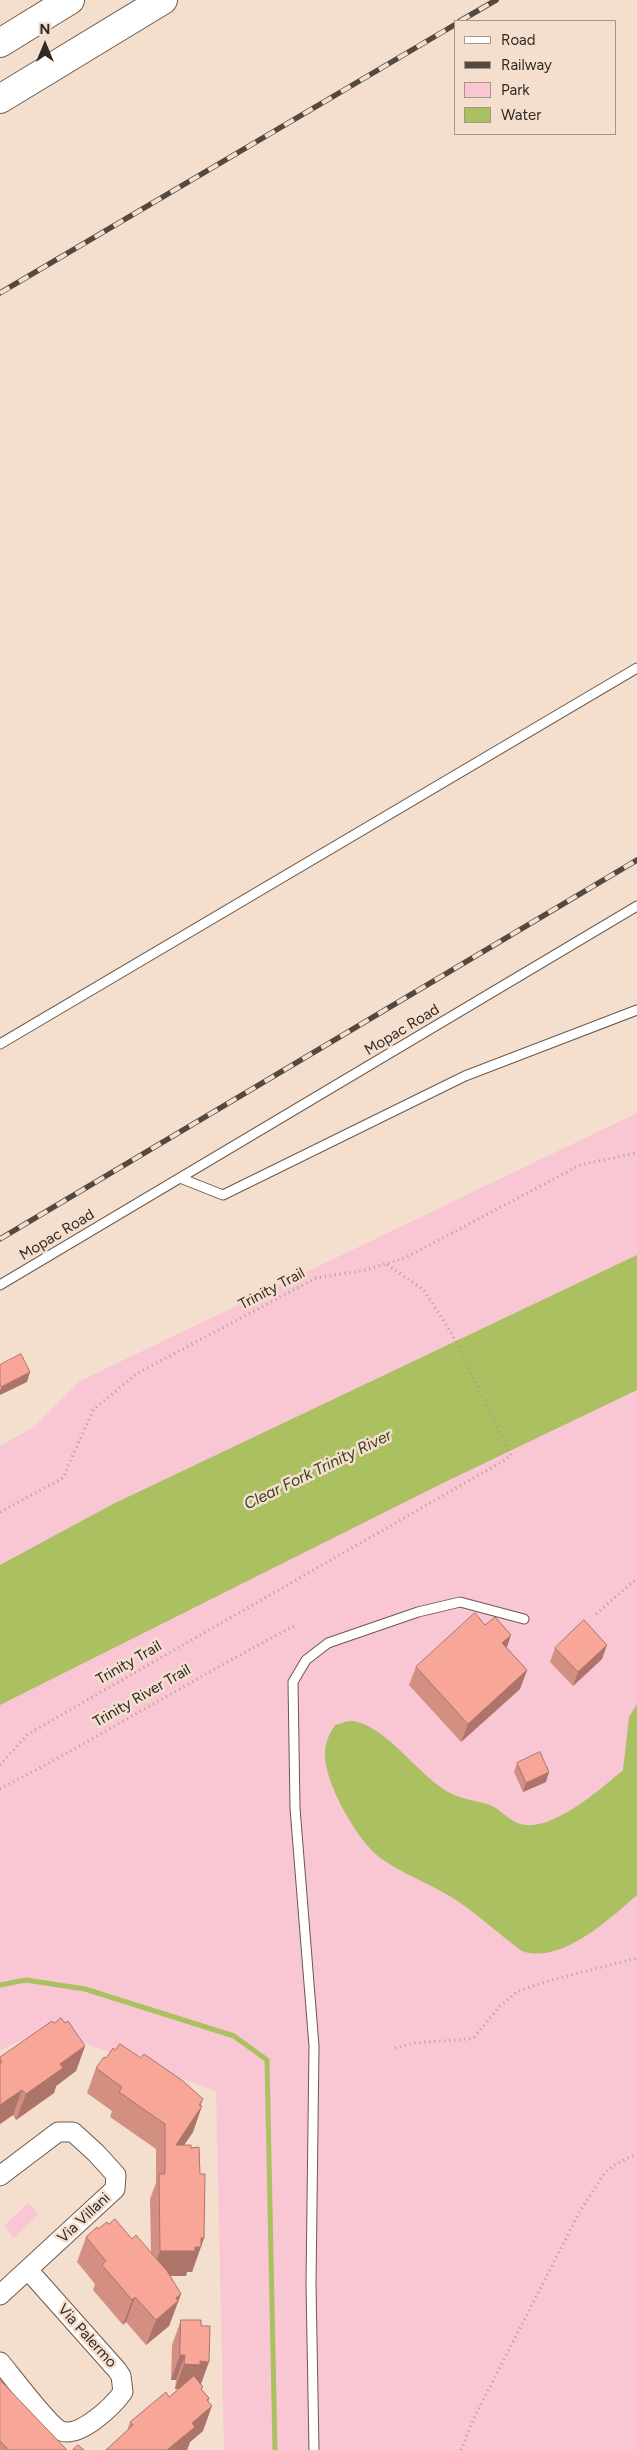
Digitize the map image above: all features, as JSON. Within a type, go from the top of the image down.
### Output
[{"type":"highway","points":[[0,43],[70,0]]},
{"type":"highway","points":[[0,99],[163,0]]},
{"type":"street","name":"Via Villani","points":[[0,2176],[58,2132],[73,2132],[116,2175],[115,2189],[29,2271],[0,2295]]},
{"type":"street","name":"Via Palermo","points":[[0,2362],[59,2430],[74,2431],[90,2423],[102,2415],[123,2392],[121,2376],[117,2370],[29,2271]]},
{"type":"lane","points":[[0,1044],[637,668]]},
{"type":"lane","name":"Mopac Road","points":[[0,1285],[637,906]]},
{"type":"lane","points":[[180,1178],[222,1195],[465,1076],[637,1010]]},
{"type":"lane","points":[[314,2450],[311,2284],[314,2046],[295,1808],[293,1682],[306,1660],[328,1643],[418,1612],[460,1602],[524,1619]]},
{"type":"path","name":"Trinity Trail","points":[[0,1512],[63,1478],[93,1410],[136,1374],[316,1278],[366,1270],[407,1257],[580,1165],[637,1152]]},
{"type":"path","name":"Trinity Trail","points":[[0,1765],[28,1734],[511,1455],[452,1334],[424,1290],[386,1264]]},
{"type":"path","points":[[596,1614],[637,1578]]},
{"type":"path","name":"Trinity River Trail","points":[[0,1789],[49,1764],[216,1667],[296,1625]]},
{"type":"path","points":[[395,2048],[415,2043],[469,2039],[474,2037],[500,2006],[518,1991],[548,1981],[637,1958]]},
{"type":"path","points":[[461,2450],[473,2420],[580,2211],[604,2174],[614,2165],[637,2154]]},
{"type":"green space","points":[[637,1113],[637,2450],[224,2450],[216,2091],[46,2029],[0,2050],[0,1446],[34,1427],[80,1381]]},
{"type":"green space","points":[[28,2203],[39,2214],[14,2238],[4,2226]]},
{"type":"water","name":"Clear Fork Trinity River","points":[[637,1255],[637,1390],[441,1484],[0,1705],[0,1565],[113,1504]]},
{"type":"water","points":[[637,1704],[637,1895],[599,1927],[568,1946],[552,1952],[537,1954],[522,1951],[459,1902],[379,1857],[361,1838],[343,1810],[326,1766],[326,1746],[333,1728],[335,1725],[353,1721],[366,1725],[378,1732],[426,1775],[450,1793],[490,1805],[511,1820],[521,1824],[538,1824],[551,1820],[578,1806],[623,1770],[629,1717]]},
{"type":"building","points":[[21,1354],[30,1372],[1,1387],[0,1365]]},
{"type":"building","points":[[475,1613],[485,1625],[495,1617],[511,1635],[502,1643],[527,1670],[468,1724],[416,1667]]},
{"type":"building","points":[[584,1620],[607,1645],[578,1672],[555,1648]]},
{"type":"building","points":[[540,1752],[549,1772],[526,1783],[517,1763]]},
{"type":"building","points":[[61,2018],[65,2023],[68,2021],[85,2046],[60,2064],[63,2068],[26,2094],[22,2090],[0,2105],[0,2063],[2,2062],[0,2057],[52,2021],[54,2023]]},
{"type":"building","points":[[120,2044],[141,2058],[144,2054],[183,2081],[203,2099],[199,2105],[202,2106],[176,2145],[191,2145],[191,2148],[199,2147],[200,2174],[205,2174],[204,2238],[201,2238],[201,2247],[195,2247],[195,2251],[160,2251],[159,2174],[165,2174],[165,2124],[119,2092],[122,2087],[96,2068],[113,2048],[115,2050]]},
{"type":"building","points":[[115,2219],[132,2239],[136,2235],[167,2271],[181,2294],[176,2298],[178,2301],[156,2320],[135,2297],[132,2300],[102,2265],[106,2261],[86,2237],[97,2227],[98,2229]]},
{"type":"building","points":[[181,2320],[201,2320],[201,2326],[210,2326],[209,2362],[200,2361],[200,2365],[184,2364],[185,2355],[180,2355]]},
{"type":"building","points":[[194,2376],[203,2387],[201,2389],[209,2398],[207,2400],[212,2406],[192,2423],[195,2427],[167,2450],[106,2450],[133,2425],[130,2422],[166,2392],[169,2397]]},
{"type":"building","points":[[0,2380],[67,2450],[9,2450],[0,2441]]},
{"type":"building","points":[[78,2445],[84,2450],[73,2450]]},
{"type":"waterway","points":[[0,1985],[26,1980],[85,1989],[234,2036],[267,2060],[275,2450]]},
{"type":"railway","points":[[462,20],[496,0]]},
{"type":"railway","points":[[0,293],[454,25]]},
{"type":"railway","points":[[0,1239],[637,860]]}]
